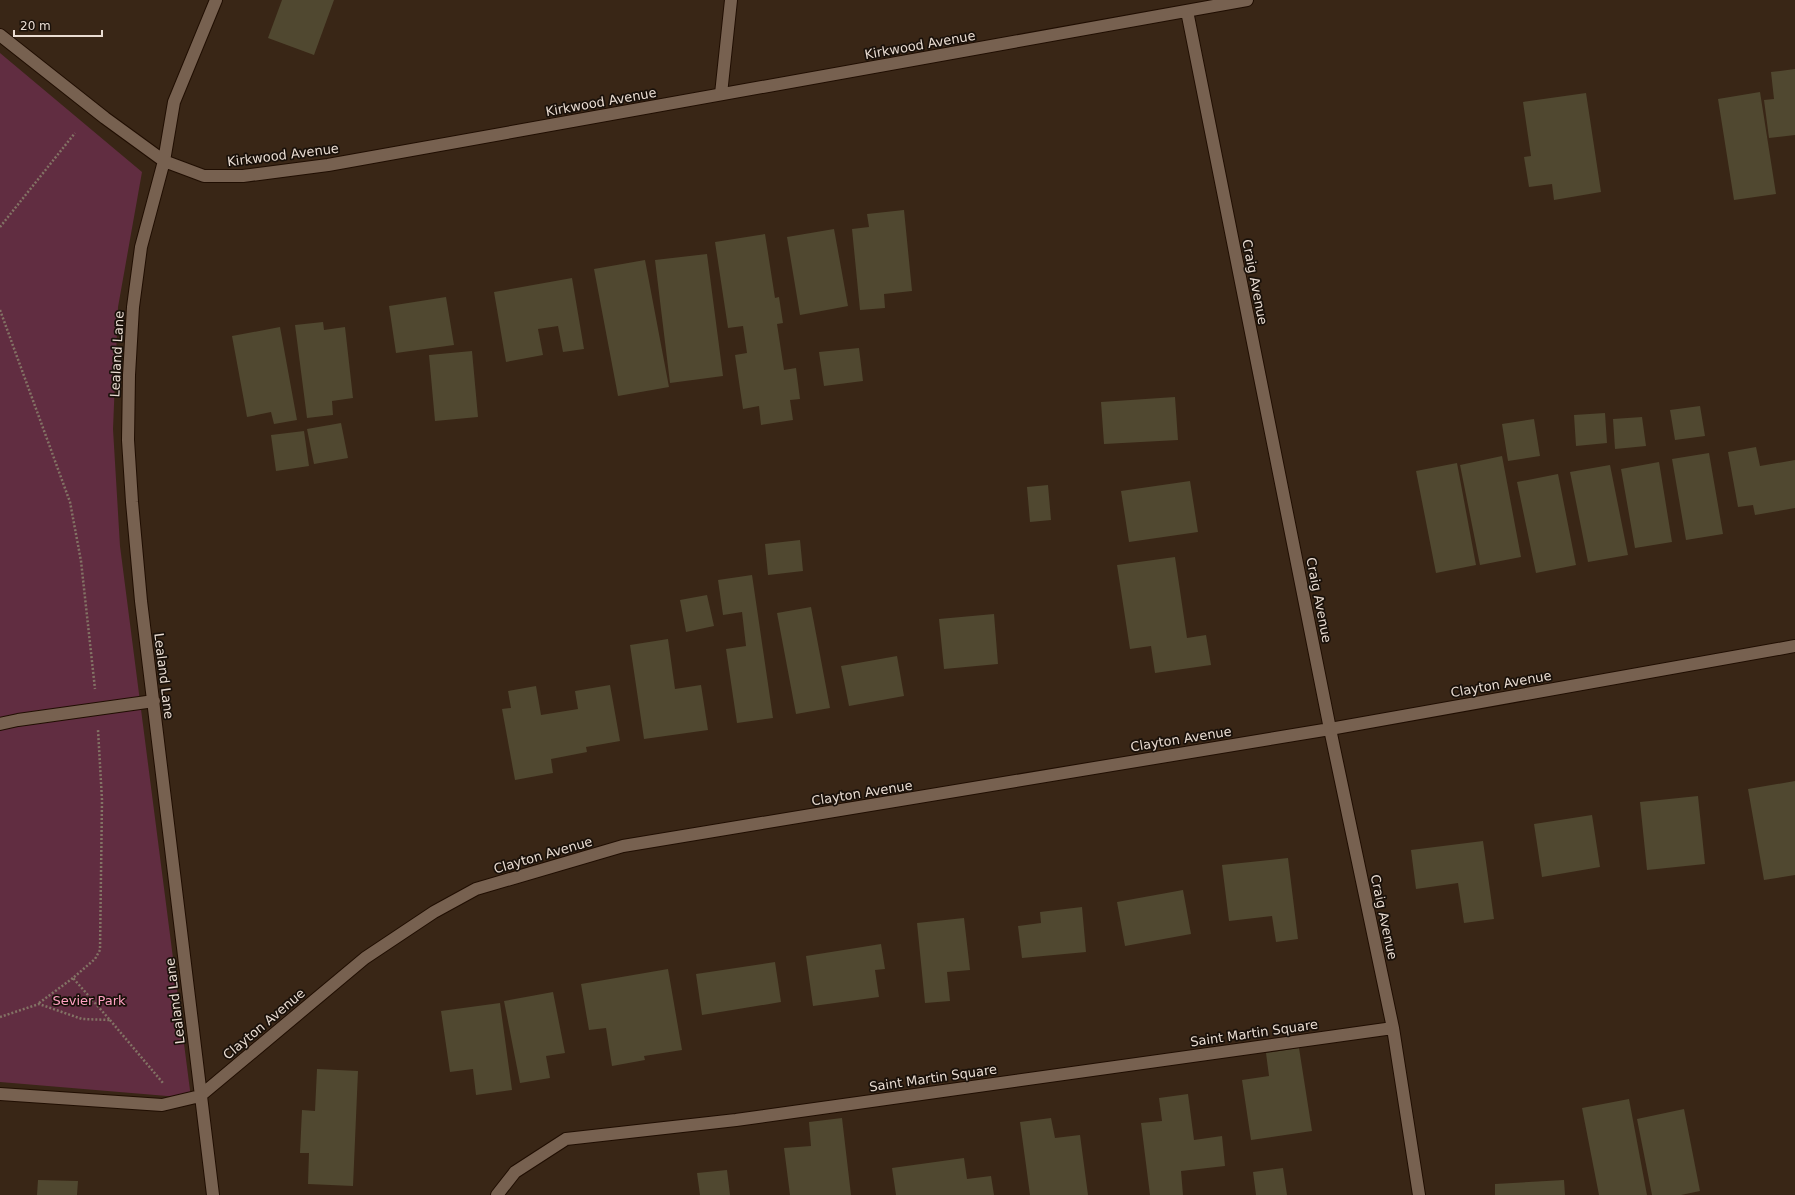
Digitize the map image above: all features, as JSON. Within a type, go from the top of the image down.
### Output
[{"type":"street","name":"Lealand Lane","points":[[213,1195],[141,601],[128,440],[129,375],[133,307],[141,247],[164,161],[174,102],[216,0]]},
{"type":"street","points":[[721,94],[731,0]]},
{"type":"street","name":"Kirkwood Avenue","points":[[0,35],[105,118],[164,161],[204,176],[244,176],[328,165],[1247,0]]},
{"type":"street","name":"Craig Avenue","points":[[1187,11],[1330,729],[1393,1028],[1419,1195]]},
{"type":"street","name":"Clayton Avenue","points":[[0,1094],[162,1105],[200,1096],[365,958],[434,912],[476,890],[623,846],[1330,729],[1795,646]]},
{"type":"street","points":[[0,724],[18,720],[154,701]]},
{"type":"street","name":"Saint Martin Square","points":[[497,1195],[515,1172],[566,1139],[736,1120],[1393,1028]]},
{"type":"path","points":[[0,227],[75,133]]},
{"type":"path","points":[[39,1004],[73,978]]},
{"type":"path","points":[[110,1020],[178,1101]]},
{"type":"green space","name":"Sevier Park","points":[[0,53],[142,172],[118,307],[113,429],[120,546],[191,1098],[0,1082]]},
{"type":"building","points":[[282,0],[334,0],[314,55],[268,38]]},
{"type":"building","points":[[1795,69],[1795,135],[1769,138],[1764,100],[1774,99],[1771,72]]},
{"type":"building","points":[[1760,92],[1776,194],[1734,200],[1718,99]]},
{"type":"building","points":[[1586,93],[1601,192],[1554,200],[1552,184],[1529,187],[1524,157],[1531,156],[1523,102]]},
{"type":"building","points":[[904,210],[912,291],[884,294],[885,308],[860,310],[852,229],[869,227],[867,214]]},
{"type":"building","points":[[834,229],[848,306],[800,315],[787,237]]},
{"type":"building","points":[[765,234],[775,298],[779,297],[783,323],[777,324],[784,370],[796,368],[800,399],[790,400],[793,420],[761,425],[759,406],[743,409],[735,355],[747,353],[743,326],[728,328],[715,242]]},
{"type":"building","points":[[707,254],[723,376],[670,383],[655,260]]},
{"type":"building","points":[[645,260],[669,387],[618,396],[594,269]]},
{"type":"building","points":[[572,278],[584,349],[563,352],[558,326],[538,329],[543,355],[506,362],[494,292]]},
{"type":"building","points":[[446,297],[454,345],[396,353],[389,306]]},
{"type":"building","points":[[323,322],[324,330],[345,327],[353,398],[332,401],[333,415],[307,418],[295,325]]},
{"type":"building","points":[[280,327],[297,420],[274,424],[271,412],[247,417],[232,336]]},
{"type":"building","points":[[859,348],[863,381],[824,386],[819,352]]},
{"type":"building","points":[[472,351],[478,417],[435,421],[429,355]]},
{"type":"building","points":[[1175,397],[1178,440],[1104,444],[1101,402]]},
{"type":"building","points":[[1700,406],[1705,436],[1675,440],[1670,410]]},
{"type":"building","points":[[1605,413],[1607,443],[1576,446],[1574,415]]},
{"type":"building","points":[[1642,417],[1646,446],[1615,449],[1613,419]]},
{"type":"building","points":[[1534,419],[1540,456],[1508,461],[1502,424]]},
{"type":"building","points":[[341,423],[348,458],[314,464],[307,429]]},
{"type":"building","points":[[304,431],[309,466],[276,471],[271,435]]},
{"type":"building","points":[[1756,447],[1760,466],[1795,460],[1795,508],[1755,515],[1753,505],[1738,507],[1728,452]]},
{"type":"building","points":[[1709,453],[1723,534],[1686,540],[1672,459]]},
{"type":"building","points":[[1502,456],[1521,557],[1480,565],[1460,465]]},
{"type":"building","points":[[1659,462],[1672,542],[1635,548],[1621,469]]},
{"type":"building","points":[[1457,463],[1476,565],[1436,573],[1416,471]]},
{"type":"building","points":[[1610,465],[1628,555],[1588,562],[1570,472]]},
{"type":"building","points":[[1558,474],[1576,565],[1536,573],[1517,482]]},
{"type":"building","points":[[1190,481],[1198,532],[1129,542],[1121,491]]},
{"type":"building","points":[[1048,485],[1051,520],[1030,522],[1027,487]]},
{"type":"building","points":[[800,540],[803,571],[768,575],[765,544]]},
{"type":"building","points":[[1175,557],[1187,638],[1206,635],[1211,665],[1155,673],[1151,646],[1130,649],[1117,565]]},
{"type":"building","points":[[752,575],[773,718],[737,723],[726,649],[746,646],[742,612],[723,615],[718,580]]},
{"type":"building","points":[[707,595],[714,626],[686,632],[680,600]]},
{"type":"building","points":[[811,607],[830,708],[796,714],[777,613]]},
{"type":"building","points":[[994,614],[998,664],[944,669],[939,619]]},
{"type":"building","points":[[668,639],[675,689],[701,685],[708,730],[644,739],[630,645]]},
{"type":"building","points":[[897,656],[904,696],[849,706],[841,666]]},
{"type":"building","points":[[610,685],[620,741],[586,747],[587,752],[551,759],[553,773],[515,780],[502,709],[511,708],[508,691],[536,686],[541,715],[578,709],[575,691]]},
{"type":"building","points":[[1795,781],[1795,875],[1764,880],[1748,789]]},
{"type":"building","points":[[1698,796],[1705,864],[1647,870],[1640,802]]},
{"type":"building","points":[[1592,815],[1600,867],[1542,877],[1534,824]]},
{"type":"building","points":[[1483,841],[1494,919],[1464,923],[1458,883],[1416,889],[1411,850]]},
{"type":"building","points":[[1288,858],[1298,939],[1276,942],[1272,916],[1229,921],[1222,865]]},
{"type":"building","points":[[1183,890],[1191,934],[1125,946],[1117,902]]},
{"type":"building","points":[[1082,907],[1086,952],[1022,958],[1018,926],[1041,923],[1040,912]]},
{"type":"building","points":[[964,918],[970,970],[947,972],[950,1001],[925,1003],[917,923]]},
{"type":"building","points":[[881,944],[885,969],[875,970],[879,997],[813,1006],[806,956]]},
{"type":"building","points":[[775,962],[781,1002],[702,1015],[696,974]]},
{"type":"building","points":[[668,969],[682,1050],[644,1056],[645,1060],[612,1066],[606,1028],[589,1030],[581,984]]},
{"type":"building","points":[[553,992],[565,1053],[546,1056],[550,1078],[520,1083],[504,1001]]},
{"type":"building","points":[[500,1003],[512,1090],[476,1095],[473,1069],[450,1072],[441,1011]]},
{"type":"building","points":[[1299,1048],[1312,1131],[1251,1140],[1242,1080],[1269,1076],[1266,1053]]},
{"type":"building","points":[[317,1069],[358,1071],[353,1186],[308,1184],[309,1153],[300,1153],[302,1110],[315,1111]]},
{"type":"building","points":[[1188,1094],[1194,1140],[1222,1136],[1225,1166],[1181,1171],[1183,1195],[1150,1195],[1141,1123],[1162,1121],[1159,1098]]},
{"type":"building","points":[[1629,1099],[1647,1195],[1599,1195],[1582,1108]]},
{"type":"building","points":[[1684,1109],[1700,1191],[1681,1195],[1652,1195],[1637,1119]]},
{"type":"building","points":[[842,1118],[851,1195],[790,1195],[784,1148],[811,1146],[809,1122]]},
{"type":"building","points":[[1051,1118],[1055,1138],[1080,1135],[1088,1195],[1030,1195],[1020,1122]]},
{"type":"building","points":[[964,1158],[967,1179],[991,1176],[994,1195],[896,1195],[892,1168]]},
{"type":"building","points":[[1283,1168],[1287,1195],[1256,1195],[1253,1172]]},
{"type":"building","points":[[727,1170],[730,1195],[700,1195],[697,1173]]},
{"type":"building","points":[[38,1180],[78,1181],[77,1195],[37,1195]]},
{"type":"building","points":[[1564,1180],[1565,1195],[1495,1195],[1495,1184]]}]
